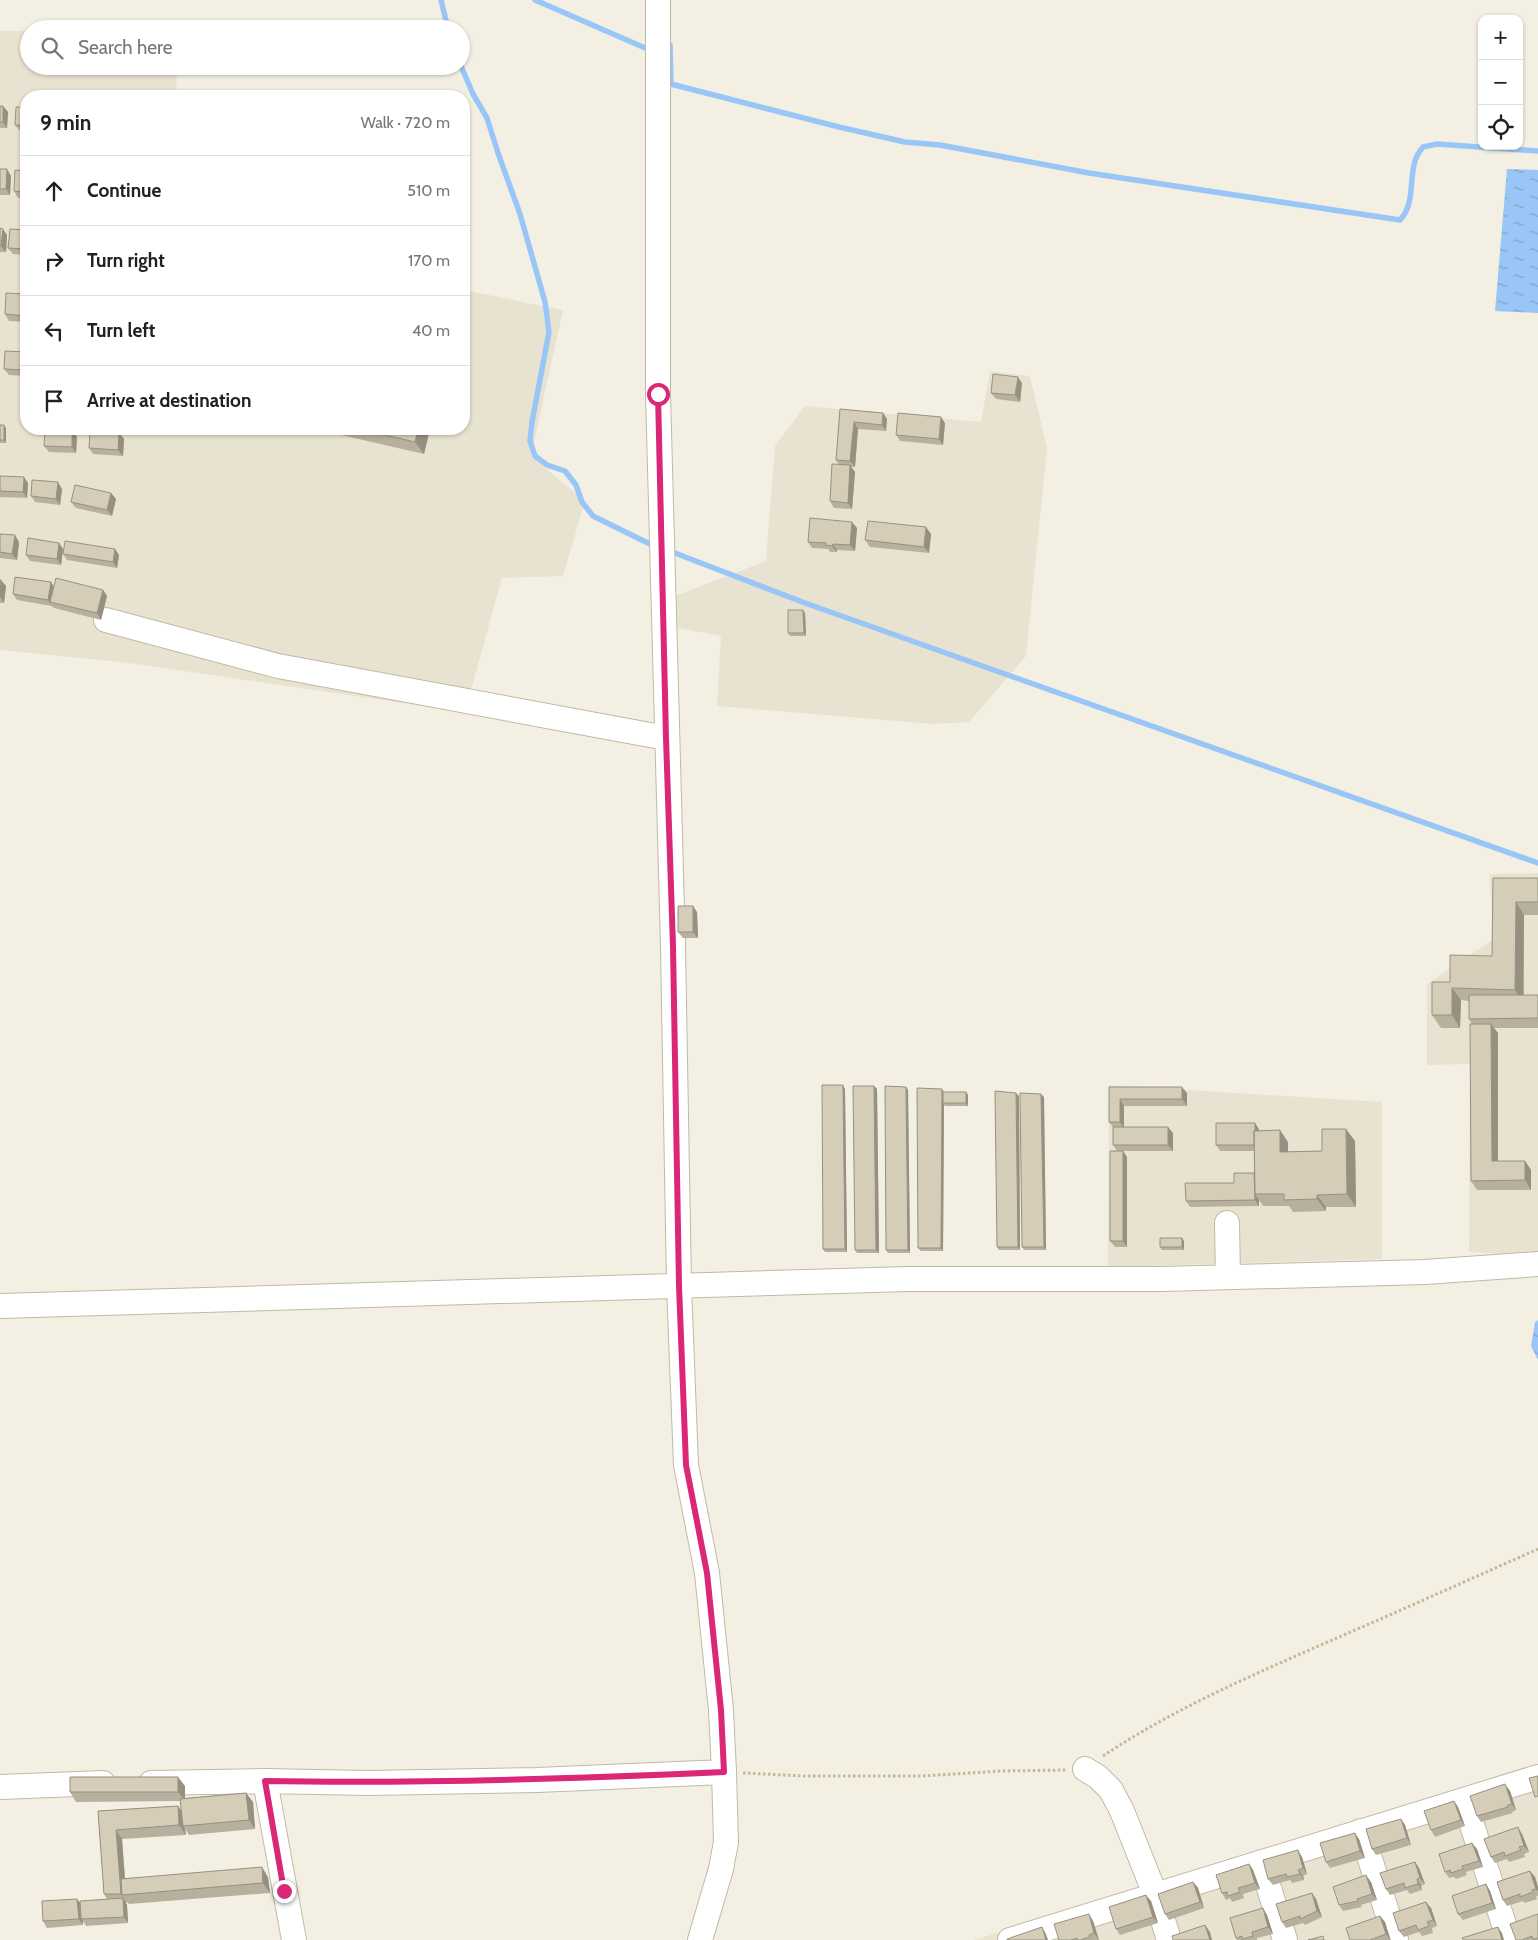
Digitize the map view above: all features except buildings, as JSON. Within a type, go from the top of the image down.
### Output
[{"type":"street","points":[[658,0],[658,394],[673,946],[679,1286],[686,1465],[707,1573],[721,1710],[726,1842],[721,1869],[700,1940]]},
{"type":"street","points":[[106,620],[278,666],[666,738]]},
{"type":"street","points":[[1227,1223],[1228,1277]]},
{"type":"street","points":[[0,1306],[908,1279],[1228,1277],[1425,1272],[1538,1264]]},
{"type":"street","points":[[1085,1769],[1098,1776],[1111,1790],[1122,1811],[1155,1894],[1169,1940]]},
{"type":"street","points":[[0,1787],[265,1781],[368,1783],[537,1780],[724,1772]]},
{"type":"street","points":[[1010,1940],[1052,1934],[1155,1894],[1538,1777]]},
{"type":"street","points":[[265,1781],[294,1940]]},
{"type":"street","points":[[1464,1800],[1510,1940]]},
{"type":"street","points":[[1362,1831],[1396,1940]]},
{"type":"street","points":[[1261,1862],[1285,1940]]},
{"type":"path","points":[[724,1772],[804,1776],[922,1776],[1001,1771],[1085,1769],[1131,1738],[1190,1705],[1268,1668],[1538,1549]]},
{"type":"shaded area","points":[[0,31],[20,31],[20,75],[177,75],[176,90],[20,90],[20,435],[470,435],[470,291],[563,310],[531,456],[585,501],[563,576],[502,578],[465,712],[129,663],[0,650]]},
{"type":"shaded area","points":[[990,371],[1030,376],[1047,448],[1026,656],[969,722],[933,724],[717,706],[721,636],[673,627],[675,596],[766,561],[775,446],[805,406],[981,422]]},
{"type":"shaded area","points":[[1538,873],[1538,1256],[1469,1252],[1470,1064],[1427,1065],[1427,984],[1495,938],[1489,874]]},
{"type":"shaded area","points":[[1109,1085],[1382,1102],[1382,1259],[1108,1267]]},
{"type":"shaded area","points":[[1538,1767],[1538,1940],[974,1940],[1044,1919]]},
{"type":"water","points":[[1507,169],[1538,170],[1538,313],[1495,311]]},
{"type":"water","points":[[1538,1320],[1538,1360],[1531,1346],[1535,1322]]},
{"type":"waterway","points":[[441,0],[446,20]]},
{"type":"waterway","points":[[535,0],[652,51]]},
{"type":"waterway","points":[[670,45],[671,84],[839,127],[905,142],[940,145],[1089,173],[1400,220],[1408,207],[1413,168],[1418,154],[1423,147],[1437,144],[1538,151]]},
{"type":"waterway","points":[[465,75],[487,118],[520,214],[545,302],[549,332],[530,441],[535,456],[547,465],[565,471],[576,485],[582,502],[593,516],[656,547]]},
{"type":"waterway","points":[[667,550],[805,603],[1538,863]]},
{"type":"route","points":[[284,1891],[265,1781],[368,1783],[537,1780],[724,1772],[721,1710],[707,1573],[686,1465],[679,1286],[673,946],[658,394]]}]
